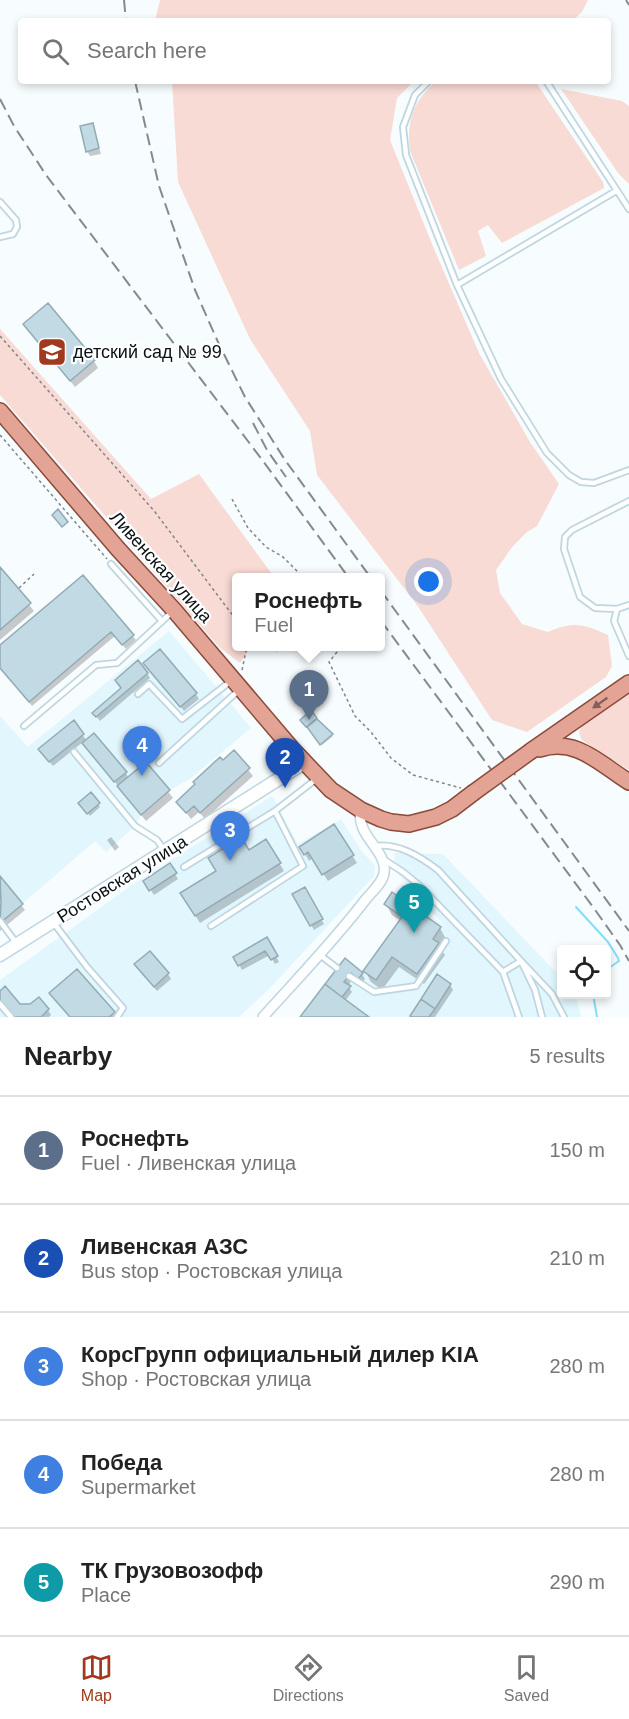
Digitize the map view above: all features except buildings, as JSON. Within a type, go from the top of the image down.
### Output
[{"type":"main road","name":"Ливенская улица","points":[[0,411],[304,763],[331,790],[361,810],[391,822],[409,824],[444,813],[629,683]]},
{"type":"main road","points":[[572,723],[570,737],[578,748],[626,779]]},
{"type":"main road","points":[[531,751],[554,745],[578,748]]},
{"type":"street","name":"Ростовская улица","points":[[0,955],[304,763]]},
{"type":"street","points":[[263,1017],[340,933],[382,879],[384,867],[360,823],[361,810]]},
{"type":"lane","points":[[426,84],[415,95],[403,127],[406,155],[457,285],[501,379],[547,453],[569,475],[581,482],[594,483],[629,470]]},
{"type":"lane","points":[[548,84],[629,209]]},
{"type":"lane","points":[[457,285],[616,191]]},
{"type":"lane","points":[[0,202],[16,220],[17,227],[13,234],[0,237]]},
{"type":"lane","points":[[629,501],[572,530],[565,537],[564,549],[580,597],[596,608],[616,609],[629,605]]},
{"type":"lane","points":[[111,564],[162,621]]},
{"type":"lane","points":[[616,609],[614,621],[629,656]]},
{"type":"lane","points":[[24,726],[96,665],[117,663],[174,610]]},
{"type":"lane","points":[[138,694],[149,684],[182,719],[237,684]]},
{"type":"lane","points":[[159,763],[237,684]]},
{"type":"lane","points":[[74,752],[135,826],[157,840],[166,852]]},
{"type":"lane","points":[[184,867],[275,811],[318,777]]},
{"type":"lane","points":[[212,926],[303,866],[275,811]]},
{"type":"lane","points":[[374,846],[396,846],[425,860],[438,870],[552,994],[564,1017]]},
{"type":"lane","points":[[381,858],[419,885],[503,972],[519,1017]]},
{"type":"lane","points":[[0,921],[17,944]]},
{"type":"lane","points":[[53,922],[87,967],[123,1008],[117,1017]]},
{"type":"lane","points":[[349,976],[374,993],[416,986],[446,941]]},
{"type":"lane","points":[[320,955],[337,968]]},
{"type":"lane","points":[[503,972],[521,961]]},
{"type":"lane","points":[[521,961],[535,990],[543,1017]]},
{"type":"lane","points":[[0,1004],[11,1017]]},
{"type":"path","points":[[0,336],[155,512],[232,614]]},
{"type":"path","points":[[0,435],[111,564]]},
{"type":"path","points":[[232,499],[249,528],[266,547],[283,557],[299,573]]},
{"type":"path","points":[[19,588],[34,574]]},
{"type":"path","points":[[237,684],[246,651]]},
{"type":"path","points":[[337,651],[329,662],[356,716],[391,758],[413,775],[460,787],[473,793]]},
{"type":"shaded area","points":[[160,0],[588,0],[582,12],[575,18],[156,18]]},
{"type":"shaded area","points":[[172,84],[411,84],[397,98],[390,140],[479,353],[530,442],[559,484],[537,526],[513,546],[496,570],[500,593],[522,624],[548,632],[565,626],[578,625],[608,635],[612,666],[606,677],[527,732],[492,720],[417,605],[317,475],[310,431],[250,339],[178,182]]},
{"type":"shaded area","points":[[434,84],[537,84],[603,182],[604,188],[502,243],[488,225],[478,231],[486,256],[459,270],[410,151],[409,131],[413,112]]},
{"type":"shaded area","points":[[561,89],[622,101],[629,106],[629,184],[618,173]]},
{"type":"shaded area","points":[[0,329],[151,499],[199,474],[271,573],[232,573],[232,651],[248,651],[240,663],[219,647],[0,395]]},
{"type":"shaded area","points":[[169,631],[251,728],[191,778],[170,790],[146,762],[117,786],[141,815],[135,826],[106,852],[95,841],[0,923],[0,716],[28,747]]},
{"type":"shaded area","points":[[629,690],[629,769],[627,769],[586,743],[581,739],[579,732],[584,721]]},
{"type":"shaded area","points":[[272,796],[298,844],[341,819],[361,850],[375,866],[374,876],[269,989],[239,1017],[0,1017],[0,980],[132,885]]},
{"type":"shaded area","points":[[395,853],[443,854],[557,972],[557,999],[577,999],[581,1017],[300,1017],[345,958],[364,971],[402,917],[384,904],[392,892],[444,925],[394,869]]},
{"type":"waterway","points":[[576,907],[610,945]]},
{"type":"waterway","points":[[611,947],[619,961],[611,967]]},
{"type":"waterway","points":[[594,999],[597,1017]]},
{"type":"railway","points":[[124,0],[126,18]]},
{"type":"railway","points":[[626,0],[629,5]]},
{"type":"railway","points":[[136,84],[159,186],[195,290],[218,342],[245,397],[285,460],[367,573]]},
{"type":"railway","points":[[0,99],[14,126],[46,175],[345,573]]},
{"type":"railway","points":[[253,423],[267,450],[286,477]]},
{"type":"railway","points":[[385,596],[629,931]]},
{"type":"railway","points":[[385,626],[593,907],[629,961]]},
{"type":"place","name":"детский сад № 99","points":[[52,352]]},
{"type":"place","name":"Роснефть","points":[[309,720]]},
{"type":"place","name":"Победа","points":[[142,776]]},
{"type":"place","name":"Ливенская АЗС","points":[[285,788]]},
{"type":"place","name":"КорсГрупп официальный дилер KIA","points":[[230,861]]},
{"type":"place","name":"ТК Грузовозофф","points":[[414,933]]}]
